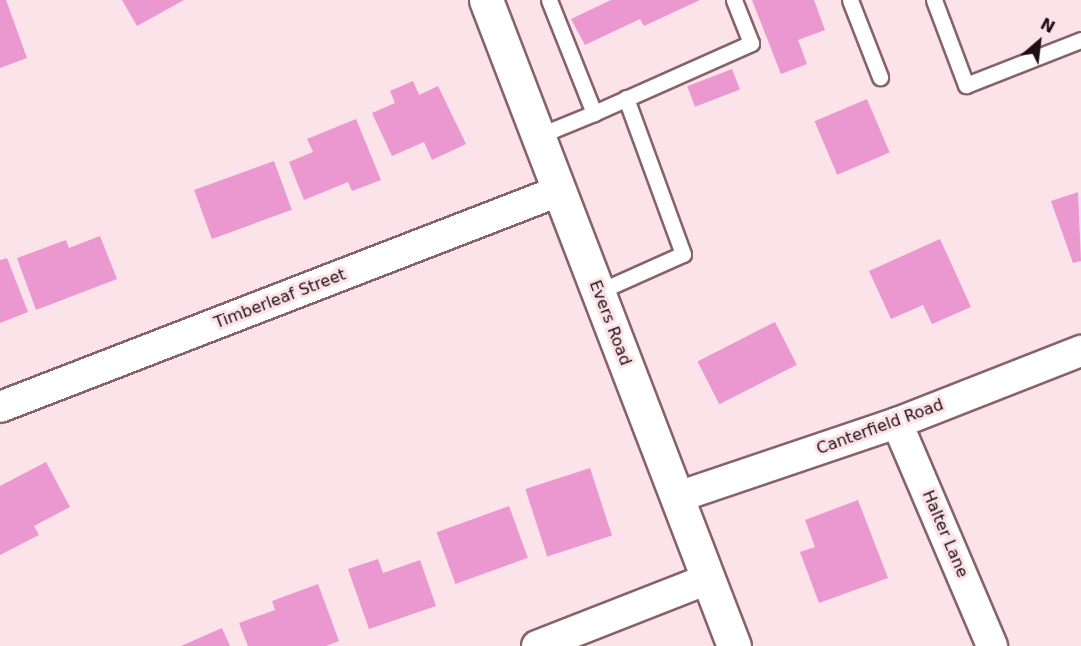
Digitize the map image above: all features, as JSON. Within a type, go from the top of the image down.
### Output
[{"type":"main road","name":"Evers Road","points":[[486,0],[734,646]]},
{"type":"street","name":"Timberleaf Street","points":[[0,406],[559,191]]},
{"type":"street","name":"Canterfield Road","points":[[678,497],[897,423],[1081,351]]},
{"type":"street","name":"Halter Lane","points":[[897,423],[992,646]]},
{"type":"street","points":[[537,646],[708,579]]},
{"type":"lane","points":[[549,0],[594,113]]},
{"type":"lane","points":[[538,136],[751,43],[734,0]]},
{"type":"lane","points":[[850,0],[880,77]]},
{"type":"lane","points":[[934,0],[966,85],[1081,40]]},
{"type":"lane","points":[[598,292],[684,254],[626,98]]},
{"type":"building","points":[[0,0],[6,0],[27,58],[0,68]]},
{"type":"building","points":[[122,0],[184,0],[137,26]]},
{"type":"building","points":[[611,0],[700,0],[644,26],[640,19],[585,45],[571,19]]},
{"type":"building","points":[[752,0],[814,0],[825,30],[798,40],[807,64],[781,74]]},
{"type":"building","points":[[732,69],[740,90],[695,107],[687,86]]},
{"type":"building","points":[[413,81],[419,95],[438,86],[466,144],[432,160],[424,142],[392,156],[372,113],[395,103],[390,91]]},
{"type":"building","points":[[867,99],[890,152],[837,175],[815,121]]},
{"type":"building","points":[[356,119],[381,180],[352,191],[348,182],[304,200],[289,162],[313,152],[307,139]]},
{"type":"building","points":[[274,161],[292,210],[212,239],[194,190]]},
{"type":"building","points":[[1078,192],[1081,261],[1073,263],[1051,201]]},
{"type":"building","points":[[100,236],[117,279],[36,310],[17,258],[66,240],[69,248]]},
{"type":"building","points":[[940,239],[971,307],[932,324],[923,305],[891,319],[869,271]]},
{"type":"building","points":[[7,258],[28,312],[0,323],[0,260]]},
{"type":"building","points":[[775,322],[797,365],[719,404],[697,361]]},
{"type":"building","points":[[46,462],[70,507],[34,526],[39,535],[0,555],[0,486]]},
{"type":"building","points":[[590,468],[612,536],[547,557],[525,489]]},
{"type":"building","points":[[858,500],[888,578],[819,603],[800,552],[815,547],[805,520]]},
{"type":"building","points":[[509,506],[528,558],[455,584],[437,532]]},
{"type":"building","points":[[378,559],[383,573],[420,560],[436,606],[369,629],[348,569]]},
{"type":"building","points":[[318,584],[339,641],[326,646],[248,646],[239,623],[275,610],[272,601]]},
{"type":"building","points":[[222,628],[230,646],[181,646]]}]
